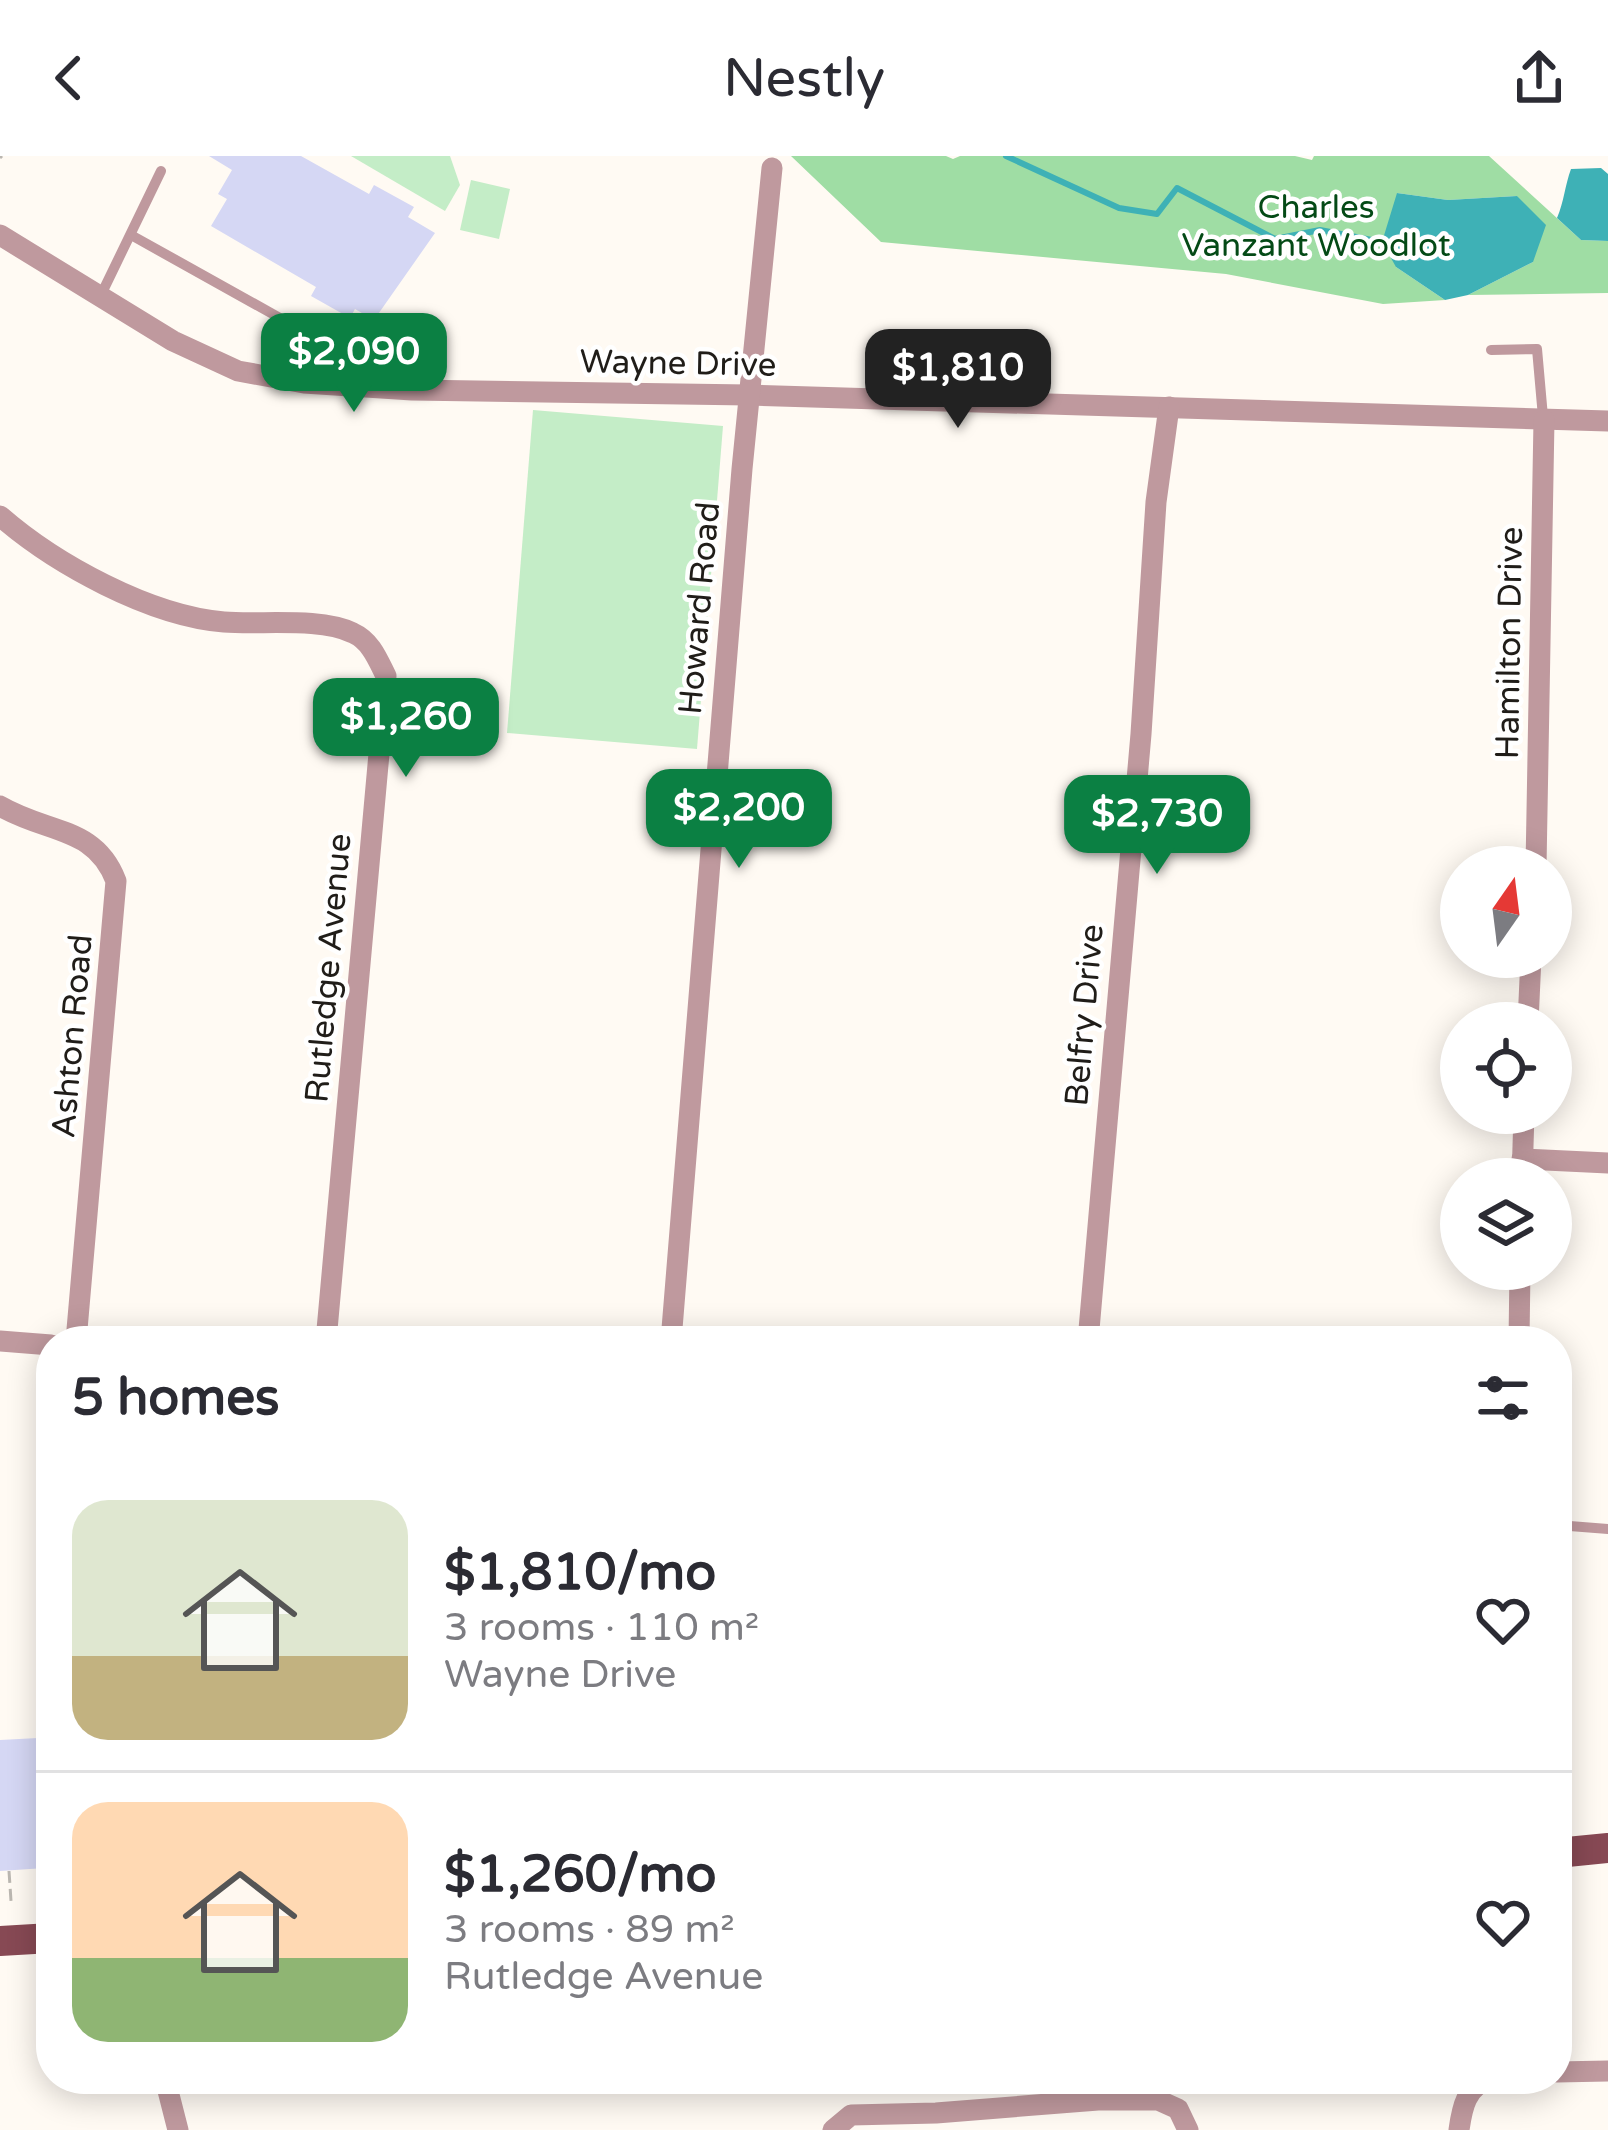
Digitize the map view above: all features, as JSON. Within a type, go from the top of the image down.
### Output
[{"type":"main road","points":[[1572,1851],[1608,1848]]},
{"type":"main road","points":[[0,1941],[36,1939]]},
{"type":"street","name":"Howard Road","points":[[672,1326],[772,168]]},
{"type":"street","name":"Wayne Drive","points":[[3,245],[173,341],[238,371],[290,380],[412,390],[749,395],[1608,421]]},
{"type":"street","name":"Belfry Drive","points":[[1089,1326],[1141,734],[1156,502],[1169,407]]},
{"type":"street","name":"Hamilton Drive","points":[[1535,846],[1544,420]]},
{"type":"street","name":"Rutledge Avenue","points":[[0,516],[25,538],[93,579],[156,605],[218,622],[330,626],[356,634],[374,651],[386,676],[327,1326]]},
{"type":"street","name":"Ashton Road","points":[[0,806],[20,818],[92,843],[107,857],[116,881],[77,1326]]},
{"type":"street","points":[[1572,1166],[1608,1163]]},
{"type":"street","points":[[1519,1326],[1520,1290]]},
{"type":"street","points":[[0,1341],[36,1345]]},
{"type":"street","points":[[1572,2072],[1608,2071]]},
{"type":"street","points":[[169,2094],[178,2130]]},
{"type":"street","points":[[1459,2130],[1463,2104],[1470,2094]]},
{"type":"street","points":[[833,2130],[850,2115],[1158,2100],[1178,2109],[1188,2130]]},
{"type":"lane","points":[[100,297],[161,172]]},
{"type":"lane","points":[[130,235],[296,327],[290,380]]},
{"type":"lane","points":[[1491,350],[1537,349],[1544,420]]},
{"type":"lane","points":[[1572,1526],[1608,1529]]},
{"type":"path","points":[[10,1871],[11,1901]]},
{"type":"green space","points":[[351,156],[450,156],[460,185],[445,211]]},
{"type":"green space","name":"Charles Vanzant Woodlot","points":[[791,156],[1295,156],[1312,160],[1314,156],[1489,156],[1581,240],[1608,241],[1608,293],[1468,295],[1533,262],[1517,196],[1448,200],[1397,193],[1396,267],[1445,300],[1383,304],[1226,274],[881,242]]},
{"type":"green space","points":[[471,180],[510,189],[499,239],[460,230]]},
{"type":"green space","points":[[533,410],[723,426],[697,749],[507,733]]},
{"type":"water","points":[[1601,168],[1608,174],[1608,241],[1581,240],[1557,218],[1571,169]]},
{"type":"water","points":[[1397,193],[1448,200],[1517,196],[1546,225],[1533,262],[1468,295],[1445,300],[1396,267],[1382,242]]},
{"type":"building","points":[[209,156],[301,156],[369,194],[374,185],[414,207],[408,217],[435,233],[374,320],[355,309],[350,318],[311,296],[316,287],[211,226],[227,199],[218,194],[232,170]]},
{"type":"building","points":[[36,1738],[36,1869],[0,1871],[0,1740]]},
{"type":"waterway","points":[[1006,156],[1119,208],[1157,214],[1177,188],[1275,239],[1320,230],[1382,242]]}]
